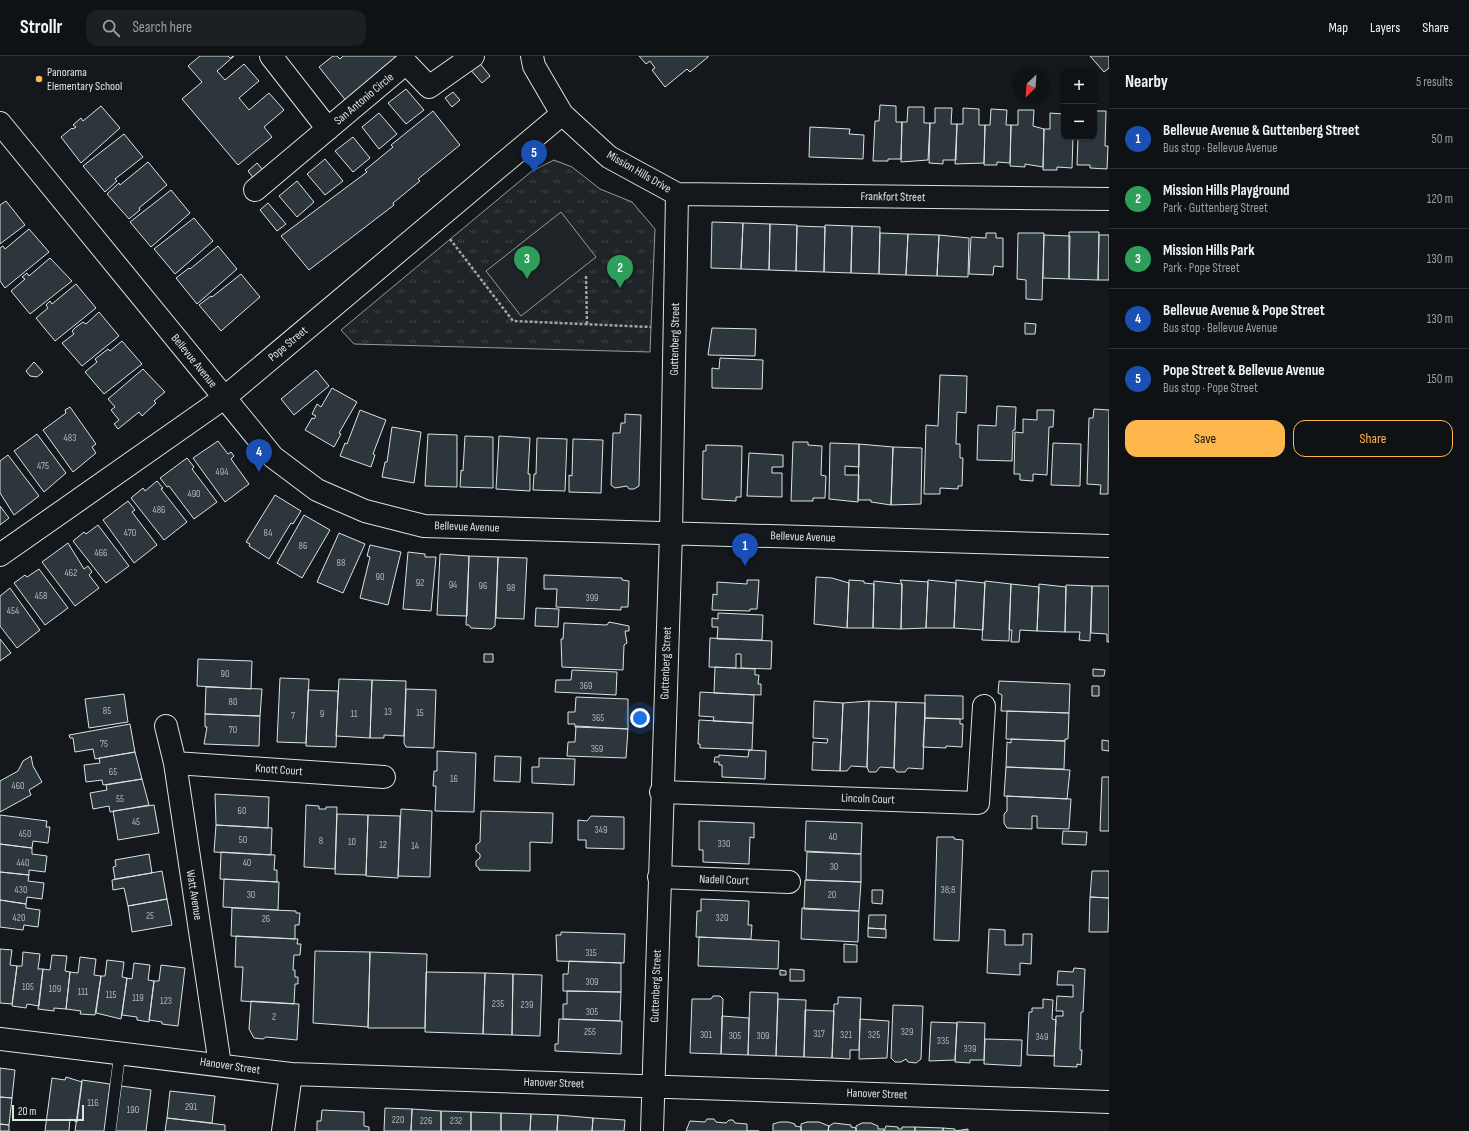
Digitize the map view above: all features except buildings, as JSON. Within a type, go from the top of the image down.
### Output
[{"type":"street","name":"San Antonio Circle","points":[[271,56],[328,129]]},
{"type":"street","name":"San Antonio Circle","points":[[255,190],[406,63],[429,87],[473,56]]},
{"type":"street","name":"Mission Hills Drive","points":[[532,56],[534,66],[562,114],[609,157],[677,194]]},
{"type":"street","name":"Pope Street","points":[[0,555],[224,398],[562,114]]},
{"type":"street","name":"Bellevue Avenue","points":[[0,123],[224,398],[274,457],[317,490],[365,511],[424,526],[1109,546]]},
{"type":"street","name":"Frankfort Street","points":[[677,194],[1109,199]]},
{"type":"street","name":"Guttenberg Street","points":[[652,1131],[661,792],[671,533],[677,194]]},
{"type":"street","name":"Lincoln Court","points":[[661,792],[978,803],[984,706]]},
{"type":"street","name":"Watt Avenue","points":[[166,726],[175,763],[220,1065]]},
{"type":"street","name":"Knott Court","points":[[175,763],[384,777]]},
{"type":"street","name":"Nadell Court","points":[[659,877],[789,882]]},
{"type":"street","name":"Hanover Street","points":[[0,1039],[120,1052],[291,1074],[1109,1102]]},
{"type":"street","points":[[283,1131],[291,1074]]},
{"type":"lane","points":[[110,1131],[120,1052]]},
{"type":"path","points":[[435,220],[513,321],[675,329]]},
{"type":"path","points":[[586,276],[587,324]]},
{"type":"green space","points":[[554,160],[572,167],[600,189],[632,202],[655,229],[650,352],[354,344],[341,330],[532,171]]},
{"type":"green space","points":[[561,212],[596,257],[521,316],[486,271]]},
{"type":"place","name":"Panorama Elementary School","points":[[39,79]]},
{"type":"place","name":"Pope Street & Bellevue Avenue","points":[[534,173]]},
{"type":"place","name":"Mission Hills Park","points":[[527,279]]},
{"type":"place","name":"Mission Hills Playground","points":[[620,288]]},
{"type":"place","name":"Bellevue Avenue & Pope Street","points":[[259,472]]},
{"type":"place","name":"Bellevue Avenue & Guttenberg Street","points":[[745,566]]}]
